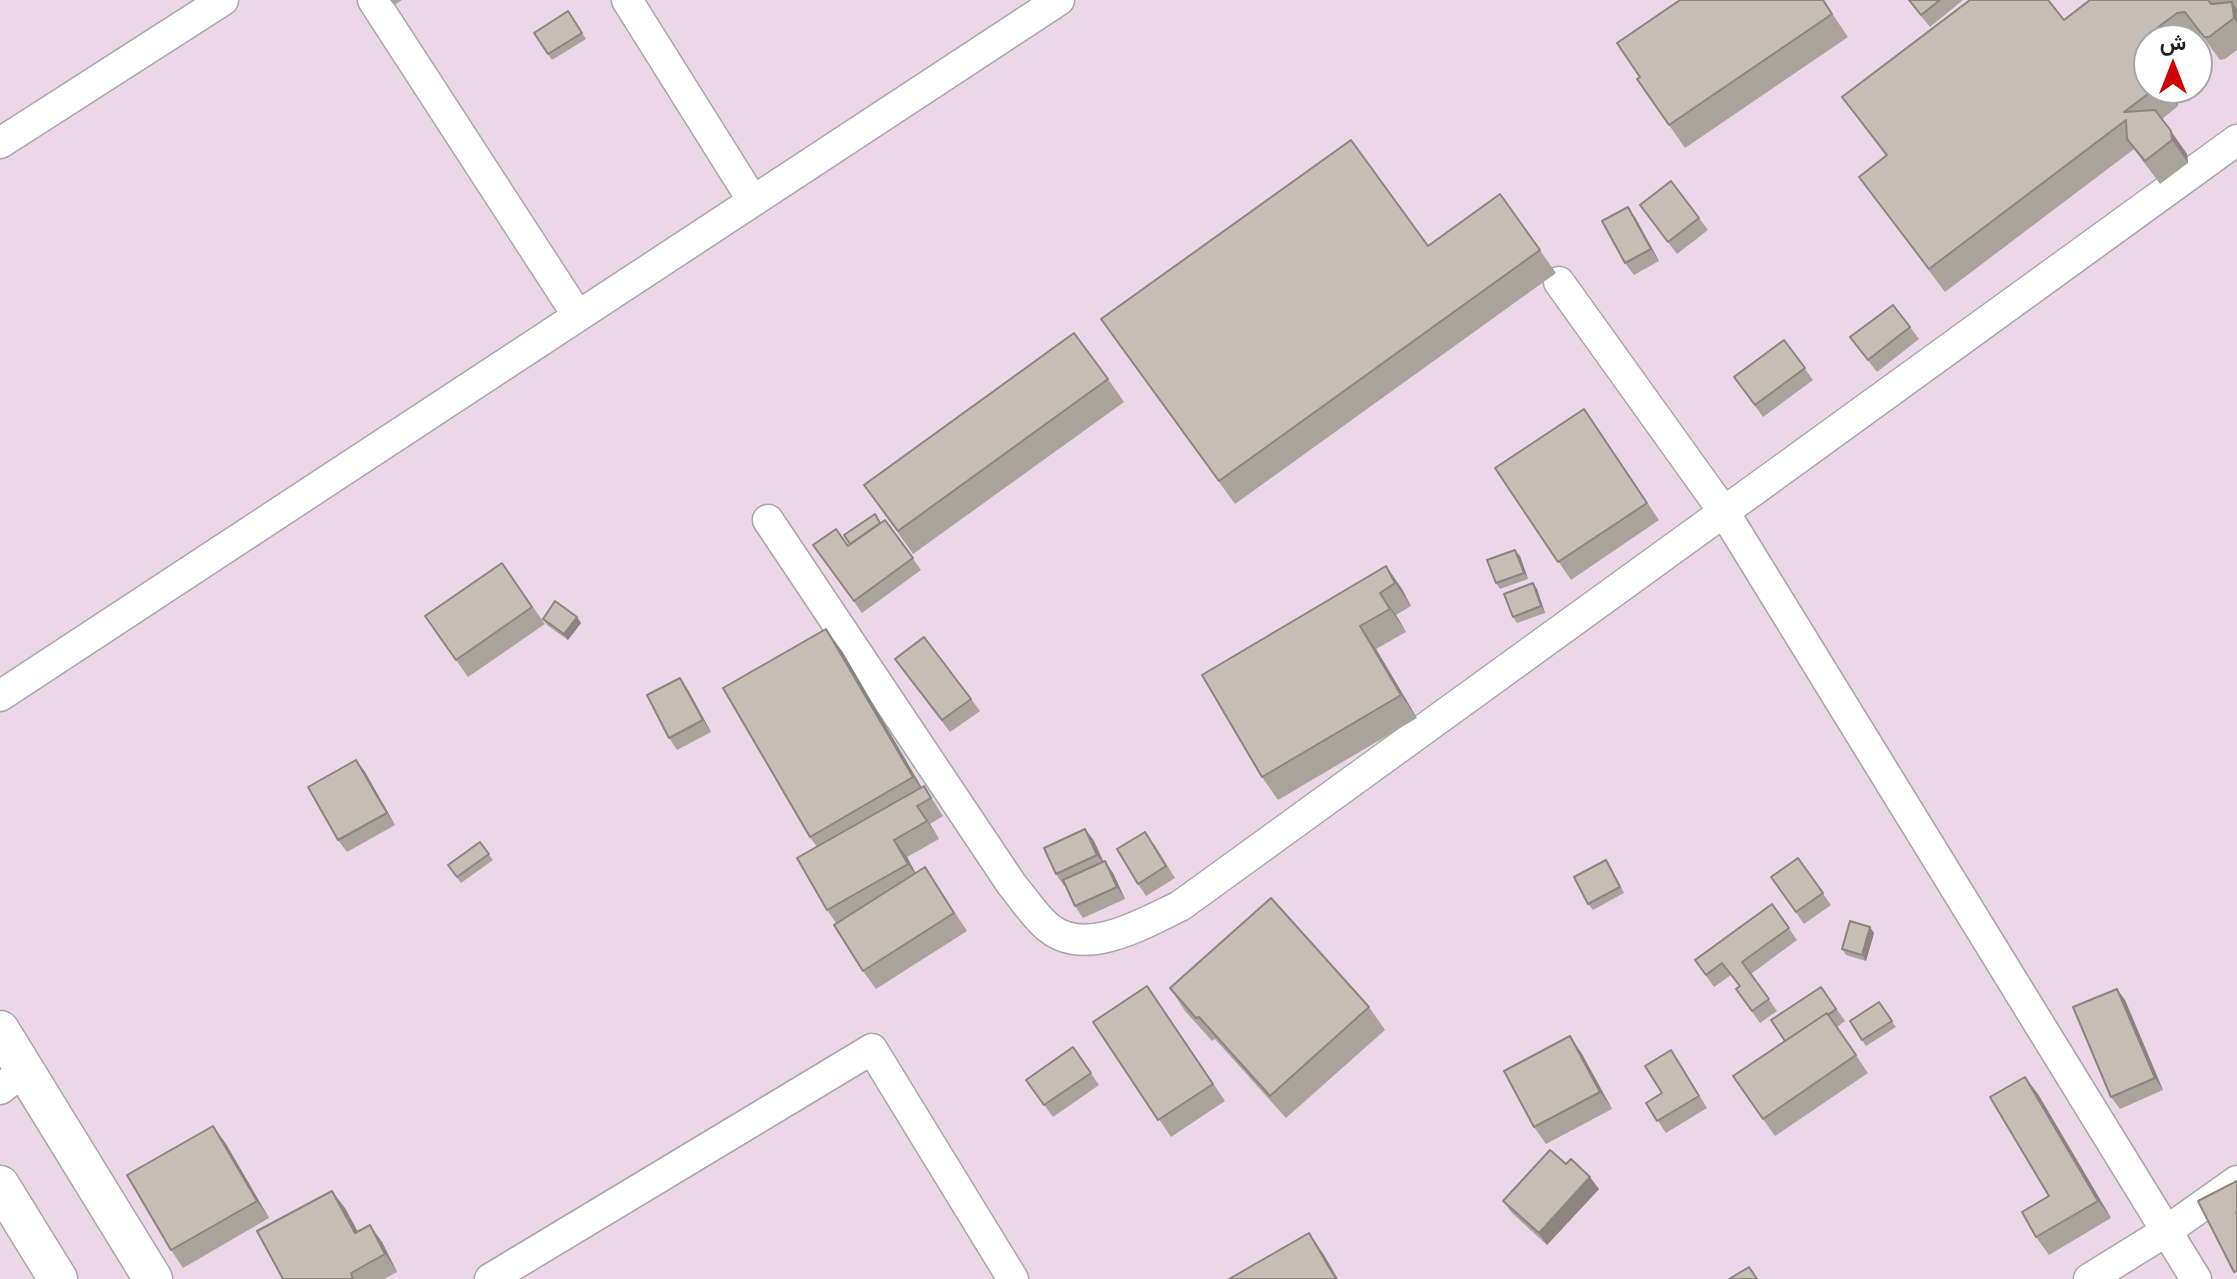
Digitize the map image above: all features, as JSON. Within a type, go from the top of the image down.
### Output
[{"type":"street","points":[[0,143],[223,0]]},
{"type":"street","points":[[373,0],[578,316]]},
{"type":"street","points":[[627,0],[753,201]]},
{"type":"street","points":[[0,696],[1059,0]]},
{"type":"street","points":[[768,520],[1012,885],[1051,930],[1084,941],[1127,932],[1180,906],[2237,140]]},
{"type":"street","points":[[1559,282],[1724,512],[2196,1279]]},
{"type":"street","points":[[0,1030],[13,1080],[153,1279]]},
{"type":"street","points":[[490,1279],[872,1049],[1013,1279]]},
{"type":"street","points":[[2089,1279],[2165,1232],[2237,1181]]},
{"type":"street","points":[[0,1185],[58,1279]]},
{"type":"shaded area","points":[[0,0],[2237,0],[2237,1279],[0,1279]]},
{"type":"building","points":[[1680,0],[1823,0],[1832,14],[1669,125],[1617,43]]},
{"type":"building","points":[[1909,0],[1940,0],[1921,15]]},
{"type":"building","points":[[1970,0],[2048,0],[2064,20],[2090,0],[2232,2],[2234,18],[2213,34],[2213,24],[2194,24],[2185,12],[2177,13],[2162,24],[2133,24],[2135,104],[2124,112],[2155,110],[2171,131],[2172,140],[2145,161],[2127,139],[2126,120],[1929,269],[1859,177],[1887,155],[1842,97]]},
{"type":"building","points":[[568,11],[582,33],[548,54],[534,33]]},
{"type":"building","points":[[1351,140],[1428,246],[1500,194],[1540,250],[1219,481],[1101,319]]},
{"type":"building","points":[[1671,181],[1699,218],[1668,242],[1640,205]]},
{"type":"building","points":[[1628,207],[1651,249],[1625,263],[1602,221]]},
{"type":"building","points":[[1893,305],[1910,327],[1868,360],[1850,337]]},
{"type":"building","points":[[1074,333],[1108,379],[898,531],[864,485]]},
{"type":"building","points":[[1784,340],[1805,368],[1755,405],[1734,377]]},
{"type":"building","points":[[1584,409],[1647,503],[1558,562],[1495,468]]},
{"type":"building","points":[[875,514],[880,523],[850,544],[844,535]]},
{"type":"building","points":[[885,520],[913,558],[854,601],[813,545],[836,529],[848,546]]},
{"type":"building","points":[[1515,550],[1524,573],[1496,583],[1487,560]]},
{"type":"building","points":[[502,563],[532,607],[456,660],[425,616]]},
{"type":"building","points":[[1386,566],[1395,583],[1380,593],[1390,609],[1360,626],[1401,695],[1262,777],[1202,675]]},
{"type":"building","points":[[1533,583],[1541,606],[1513,617],[1504,594]]},
{"type":"building","points":[[555,601],[577,617],[564,634],[543,619]]},
{"type":"building","points":[[826,629],[913,777],[810,837],[723,688]]},
{"type":"building","points":[[924,637],[971,699],[942,720],[895,659]]},
{"type":"building","points":[[680,678],[703,720],[669,738],[647,695]]},
{"type":"building","points":[[356,760],[387,813],[338,840],[308,787]]},
{"type":"building","points":[[924,786],[931,798],[917,806],[927,821],[894,840],[908,864],[827,910],[797,858]]},
{"type":"building","points":[[1085,829],[1097,855],[1056,874],[1044,848]]},
{"type":"building","points":[[1145,832],[1166,866],[1138,884],[1117,849]]},
{"type":"building","points":[[480,842],[489,854],[457,877],[448,865]]},
{"type":"building","points":[[1798,858],[1823,893],[1796,912],[1771,877]]},
{"type":"building","points":[[1606,860],[1620,887],[1588,904],[1574,877]]},
{"type":"building","points":[[1105,861],[1117,887],[1075,906],[1063,880]]},
{"type":"building","points":[[925,867],[954,913],[863,971],[834,925]]},
{"type":"building","points":[[1271,898],[1369,1007],[1270,1096],[1170,988]]},
{"type":"building","points":[[1772,904],[1789,928],[1742,962],[1769,999],[1752,1011],[1736,989],[1740,986],[1722,963],[1706,975],[1695,960]]},
{"type":"building","points":[[1850,921],[1870,927],[1862,955],[1842,949]]},
{"type":"building","points":[[1147,986],[1213,1084],[1158,1120],[1093,1022]]},
{"type":"building","points":[[1821,987],[1836,1009],[1785,1041],[1771,1020]]},
{"type":"building","points":[[2117,989],[2155,1078],[2111,1097],[2073,1007]]},
{"type":"building","points":[[1879,1002],[1892,1021],[1862,1040],[1850,1021]]},
{"type":"building","points":[[1827,1013],[1856,1055],[1763,1119],[1733,1076]]},
{"type":"building","points":[[1570,1036],[1600,1092],[1534,1127],[1504,1071]]},
{"type":"building","points":[[1073,1047],[1091,1073],[1044,1105],[1026,1080]]},
{"type":"building","points":[[1671,1050],[1699,1096],[1657,1121],[1646,1103],[1662,1093],[1645,1066]]},
{"type":"building","points":[[2025,1077],[2098,1201],[2036,1237],[2022,1212],[2049,1196],[1990,1097]]},
{"type":"building","points":[[213,1126],[257,1201],[171,1250],[127,1175]]},
{"type":"building","points":[[1550,1150],[1566,1164],[1571,1159],[1590,1177],[1539,1233],[1503,1201]]},
{"type":"building","points":[[2237,1181],[2237,1271],[2234,1272],[2198,1201]]},
{"type":"building","points":[[332,1191],[355,1233],[370,1225],[385,1254],[351,1273],[353,1279],[283,1279],[257,1231]]},
{"type":"building","points":[[1309,1233],[1336,1279],[1229,1279]]},
{"type":"building","points":[[1749,1267],[1757,1279],[1729,1279]]}]
